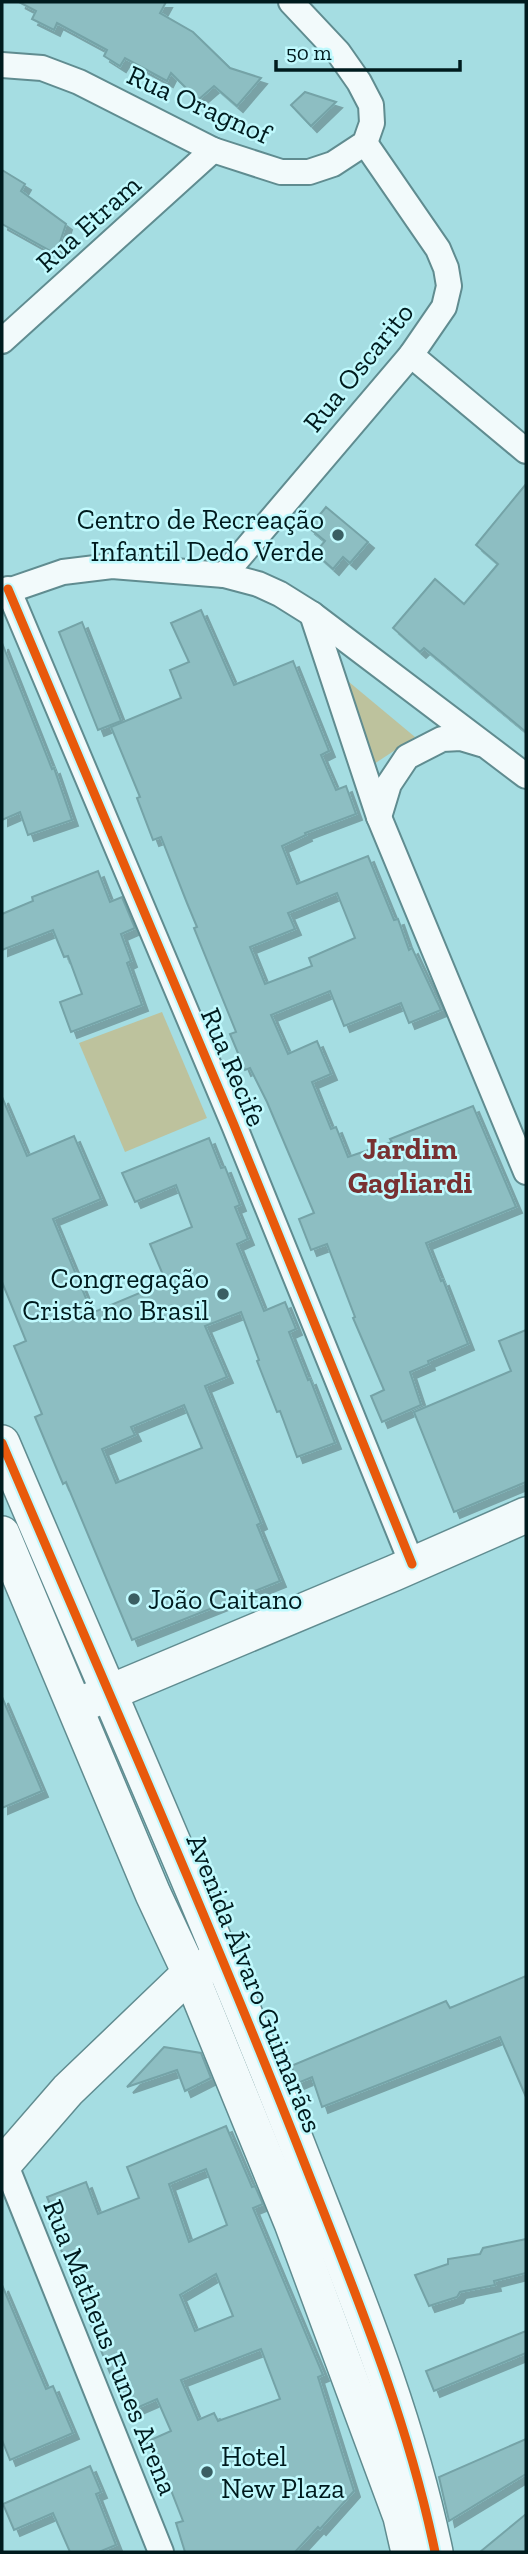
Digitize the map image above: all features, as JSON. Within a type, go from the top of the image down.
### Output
[{"type":"street","points":[[291,2],[338,52],[372,105],[372,123],[365,143]]},
{"type":"street","name":"Rua Oragnof","points":[[2,65],[42,68],[79,82],[214,150],[281,172],[309,172],[333,164],[365,143]]},
{"type":"street","name":"Rua Oscarito","points":[[224,575],[411,355],[443,307],[449,286],[446,268],[438,249],[365,143]]},
{"type":"street","name":"Rua Etram","points":[[2,341],[214,150]]},
{"type":"street","points":[[411,355],[526,451]]},
{"type":"street","points":[[5,591],[63,572],[112,566],[224,575],[258,584],[281,594],[312,614],[526,776]]},
{"type":"street","name":"Rua Recife","points":[[5,591],[228,1112],[412,1564]]},
{"type":"street","points":[[312,614],[379,817],[526,1172]]},
{"type":"street","points":[[379,817],[389,784],[407,757],[442,739],[461,738],[488,746]]},
{"type":"street","name":"Avenida Álvaro Guimarães","points":[[2,1443],[13,1501],[109,1693],[223,1958],[358,2300],[391,2391],[417,2477],[426,2551]]},
{"type":"street","points":[[74,1707],[526,1515]]},
{"type":"street","name":"Avenida Álvaro Guimarães","points":[[2,1534],[153,1894],[190,1973],[292,2223],[401,2516],[426,2551]]},
{"type":"street","points":[[3,2155],[190,1973],[223,1958]]},
{"type":"street","name":"Rua Matheus Funes Arena","points":[[3,2155],[161,2552]]},
{"type":"green space","points":[[337,672],[415,737],[371,766]]},
{"type":"green space","points":[[162,1012],[207,1118],[125,1152],[79,1043]]},
{"type":"building","points":[[19,2],[166,2],[160,13],[193,32],[230,68],[261,78],[237,106],[214,86],[198,100],[171,73],[167,81],[125,58],[120,66],[104,56],[107,50],[57,23],[54,30],[32,19],[36,11]]},
{"type":"building","points":[[305,92],[336,102],[311,126],[291,105]]},
{"type":"building","points":[[2,170],[25,184],[21,191],[66,224],[56,254],[2,224]]},
{"type":"building","points":[[526,484],[526,732],[424,648],[420,652],[393,628],[435,579],[464,604],[498,564],[476,545]]},
{"type":"building","name":"Centro de Recreação Infantil Dedo Verde","points":[[326,507],[368,542],[350,563],[343,557],[333,569],[315,553],[325,541],[309,528]]},
{"type":"building","points":[[201,610],[234,685],[293,661],[329,751],[321,755],[336,790],[346,786],[356,814],[305,833],[306,835],[282,846],[297,884],[368,856],[394,920],[398,919],[409,950],[412,948],[441,1010],[409,1023],[401,1003],[344,1026],[330,991],[271,1015],[288,1054],[317,1041],[331,1074],[312,1082],[331,1129],[336,1127],[348,1157],[392,1142],[390,1139],[473,1106],[516,1207],[426,1243],[468,1344],[410,1372],[421,1405],[382,1422],[371,1396],[384,1390],[353,1318],[355,1317],[327,1244],[311,1250],[299,1219],[314,1213],[267,1102],[250,1068],[245,1070],[230,1034],[236,1032],[194,928],[197,927],[161,837],[153,840],[137,798],[140,797],[111,727],[181,698],[170,670],[189,662],[171,623]],"holes":[[[337,893],[355,938],[309,958],[312,966],[265,984],[250,947],[295,929],[288,913]]]},
{"type":"building","points":[[82,622],[121,721],[98,730],[59,632]]},
{"type":"building","points":[[2,643],[52,769],[54,768],[72,820],[28,835],[20,812],[2,820]]},
{"type":"building","points":[[98,871],[110,902],[122,897],[135,928],[121,934],[131,961],[127,963],[142,1005],[71,1032],[60,1002],[82,994],[68,956],[64,957],[53,930],[2,950],[2,914],[33,901],[32,897]]},
{"type":"building","points":[[2,1097],[27,1156],[74,1136],[101,1199],[53,1219],[92,1313],[166,1282],[150,1244],[192,1227],[176,1185],[135,1202],[122,1173],[209,1138],[221,1168],[225,1167],[240,1205],[235,1207],[248,1239],[237,1244],[264,1311],[285,1302],[296,1329],[289,1332],[335,1443],[297,1457],[257,1361],[259,1360],[241,1312],[205,1326],[227,1377],[205,1386],[261,1523],[257,1525],[280,1581],[132,1640],[66,1482],[63,1484],[35,1417],[42,1414],[14,1346],[26,1341],[2,1282]],"holes":[[[184,1405],[202,1448],[116,1483],[102,1449],[135,1435],[131,1427]]]},
{"type":"building","points":[[526,1330],[526,1482],[454,1512],[414,1412],[511,1371],[499,1341]]},
{"type":"building","points":[[2,1697],[42,1791],[2,1808]]},
{"type":"building","points":[[526,1976],[526,2097],[500,2037],[322,2107],[312,2077],[298,2083],[291,2066],[446,2001],[450,2008]]},
{"type":"building","points":[[164,2047],[201,2053],[211,2078],[185,2091],[177,2070],[127,2087]]},
{"type":"building","points":[[226,2126],[252,2187],[255,2186],[263,2204],[253,2208],[323,2375],[318,2377],[354,2491],[295,2552],[185,2552],[176,2523],[183,2521],[163,2470],[159,2472],[146,2442],[171,2431],[157,2399],[132,2410],[126,2396],[120,2398],[54,2232],[60,2229],[47,2197],[86,2182],[98,2214],[139,2198],[127,2167]],"holes":[[[206,2169],[227,2225],[189,2242],[169,2184]],[[216,2274],[233,2316],[195,2331],[180,2295]],[[261,2349],[280,2399],[218,2421],[214,2413],[198,2420],[181,2380]]]},
{"type":"building","points":[[526,2239],[526,2273],[494,2281],[495,2285],[460,2292],[457,2297],[429,2306],[415,2275],[448,2264],[448,2259],[480,2254],[483,2248]]},
{"type":"building","points":[[2,2285],[46,2389],[53,2386],[73,2433],[10,2460],[2,2440]]},
{"type":"building","points":[[526,2331],[526,2353],[434,2391],[426,2371]]},
{"type":"building","points":[[526,2439],[526,2474],[449,2521],[439,2477]]},
{"type":"building","points":[[90,2466],[101,2492],[96,2494],[116,2545],[99,2552],[70,2552],[53,2513],[14,2530],[3,2504]]},
{"type":"building","points":[[526,2514],[526,2552],[480,2552]]},
{"type":"cycle path","points":[[8,589],[234,1125],[412,1564]]},
{"type":"cycle path","points":[[2,1443],[226,1968],[336,2244],[375,2345],[409,2448],[435,2552]]},
{"type":"place","name":"Centro de Recreação Infantil Dedo Verde","points":[[338,535]]},
{"type":"place","name":"Congregação Cristã no Brasil","points":[[223,1294]]},
{"type":"place","name":"João Caitano","points":[[134,1599]]},
{"type":"place","name":"Hotel New Plaza","points":[[207,2472]]},
{"type":"district","name":"Jardim Gagliardi","points":[[410,1166]]}]
